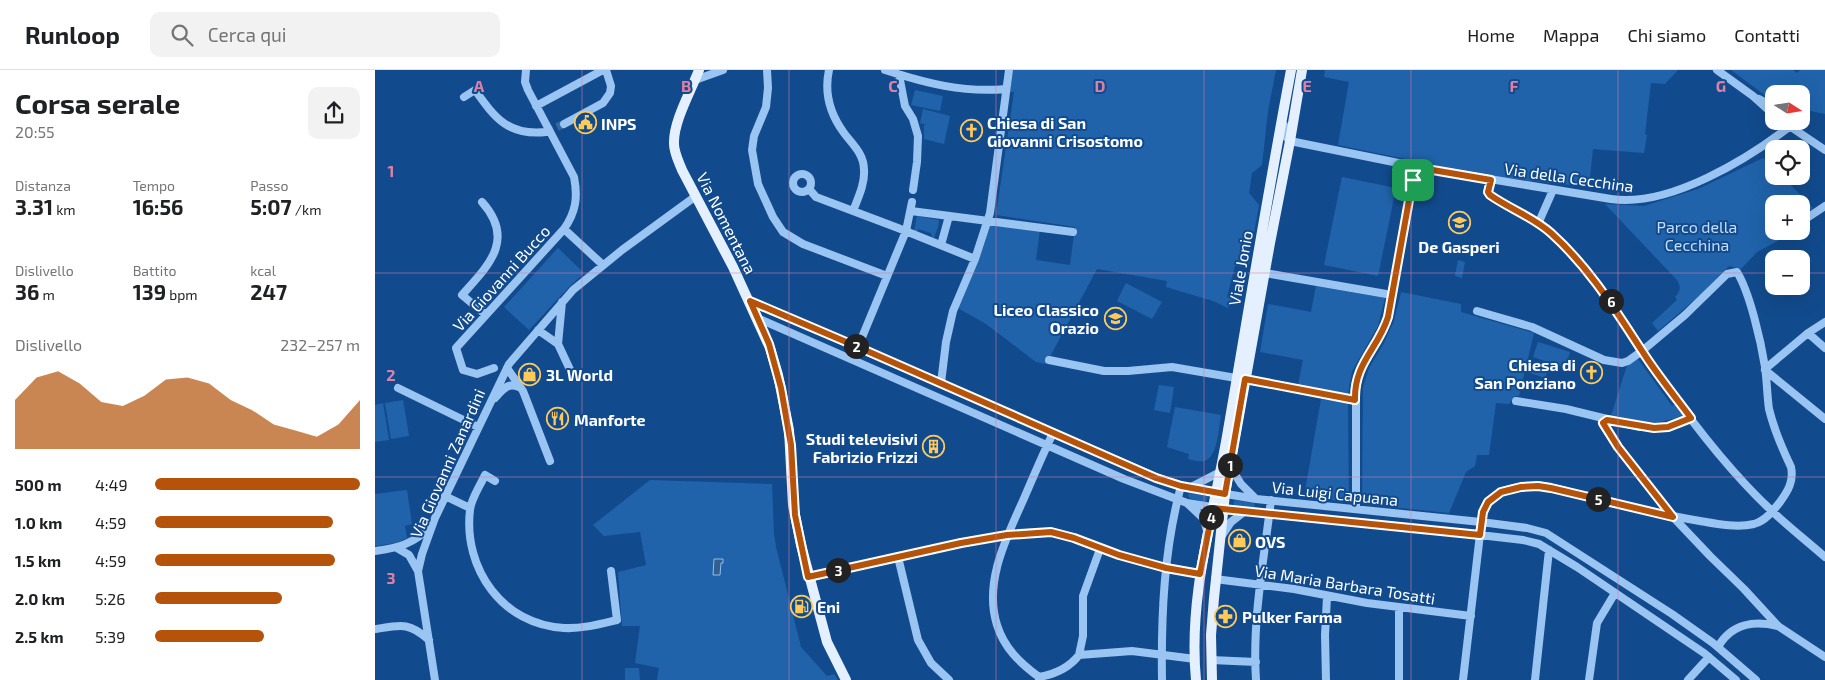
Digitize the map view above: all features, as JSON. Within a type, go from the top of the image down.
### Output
[{"type":"main road","name":"Via Nomentana","points":[[699,70],[677,125],[674,144],[678,160],[761,319],[783,401],[791,445],[794,510],[808,577],[827,642],[846,680]]},
{"type":"main road","name":"Viale Jonio","points":[[1220,493],[1230,466],[1241,378],[1275,157],[1291,70]]},
{"type":"main road","name":"Viale Jonio","points":[[1220,493],[1220,472],[1265,273],[1285,172],[1302,70]]},
{"type":"main road","points":[[1196,680],[1195,659],[1200,574],[1209,524],[1213,508],[1220,493]]},
{"type":"main road","points":[[1212,680],[1211,660],[1215,579],[1223,510],[1220,493]]},
{"type":"street","name":"Via Giovanni Bucco","points":[[495,368],[477,374],[463,370],[456,348],[564,230],[577,201],[574,177],[528,90],[525,82],[526,70]]},
{"type":"street","points":[[536,106],[605,70],[611,86],[607,98],[603,103],[564,124]]},
{"type":"street","points":[[695,80],[723,70]]},
{"type":"street","points":[[767,70],[766,107],[754,136],[752,150],[758,184],[773,217],[783,232],[803,244],[887,276]]},
{"type":"street","points":[[829,70],[827,92],[831,109],[843,132],[861,155],[864,166],[863,185],[853,211]]},
{"type":"street","points":[[885,70],[931,84],[958,89],[978,91],[1006,89]]},
{"type":"street","points":[[941,384],[945,349],[953,311],[988,222],[997,169],[1009,70]]},
{"type":"street","points":[[1717,70],[1765,107]]},
{"type":"street","points":[[897,73],[905,106],[913,119],[918,136],[913,190]]},
{"type":"street","points":[[464,97],[475,90],[491,113],[507,126],[528,133],[546,132]]},
{"type":"street","points":[[1753,96],[1765,102]]},
{"type":"street","points":[[1283,110],[1285,135],[1290,141]]},
{"type":"street","name":"Via della Cecchina","points":[[1290,141],[1415,167],[1621,201],[1654,196],[1724,169],[1753,153],[1784,130]]},
{"type":"street","points":[[1799,130],[1825,150]]},
{"type":"street","points":[[1275,157],[1282,160],[1285,172]]},
{"type":"street","points":[[1356,509],[1356,384],[1359,372],[1384,328],[1415,167]]},
{"type":"street","points":[[1491,180],[1488,192],[1490,195],[1538,224],[1556,238],[1591,274],[1664,383],[1735,472],[1772,512],[1825,557]]},
{"type":"street","points":[[809,189],[816,197],[975,259]]},
{"type":"street","points":[[1538,224],[1553,190]]},
{"type":"street","name":"Via Giovanni Zanardini","points":[[435,680],[418,571],[435,518],[507,368],[573,290],[651,227],[696,196]]},
{"type":"street","points":[[482,202],[493,216],[498,232],[496,250],[486,269],[462,295],[486,315]]},
{"type":"street","points":[[1810,216],[1825,206]]},
{"type":"street","points":[[858,347],[905,231],[912,207],[949,216],[1073,232]]},
{"type":"street","points":[[941,245],[949,216]]},
{"type":"street","points":[[564,230],[603,265]]},
{"type":"street","points":[[1463,680],[1481,522],[1485,507],[1494,496],[1508,489],[1531,486],[1559,490],[1673,517],[1724,525],[1746,525],[1759,521],[1772,512],[1788,490],[1792,474],[1791,467],[1775,431],[1770,411],[1765,370],[1749,305],[1738,273],[1734,271],[1727,274],[1685,315],[1642,351],[1625,362],[1609,361],[1532,327],[1477,311]]},
{"type":"street","points":[[1265,273],[1391,295]]},
{"type":"street","points":[[750,301],[1156,478],[1181,486],[1257,499]]},
{"type":"street","points":[[558,344],[562,302]]},
{"type":"street","points":[[771,310],[761,319],[1177,500],[1223,510],[1254,512]]},
{"type":"street","points":[[1765,370],[1825,322]]},
{"type":"street","points":[[538,330],[558,344],[573,376]]},
{"type":"street","points":[[1809,333],[1825,348]]},
{"type":"street","points":[[1049,360],[1104,370],[1132,371],[1172,367],[1355,400]]},
{"type":"street","points":[[507,368],[522,389],[549,461]]},
{"type":"street","points":[[1765,370],[1825,419]]},
{"type":"street","points":[[915,387],[921,375]]},
{"type":"street","points":[[487,408],[507,386],[515,385],[522,389]]},
{"type":"street","points":[[398,388],[478,427]]},
{"type":"street","points":[[972,412],[973,397]]},
{"type":"street","points":[[1516,401],[1654,428],[1668,427],[1691,418]]},
{"type":"street","points":[[1001,425],[1007,412]]},
{"type":"street","points":[[1607,420],[1603,425],[1673,517],[1778,626],[1825,656]]},
{"type":"street","points":[[1053,433],[1007,535],[996,571],[994,596],[995,618],[1001,636],[1014,656],[1039,678],[1062,670],[1072,663],[1079,654],[1083,636],[1083,596],[1100,549]]},
{"type":"street","points":[[1092,464],[1097,453]]},
{"type":"street","points":[[1230,466],[1241,484],[1257,499]]},
{"type":"street","points":[[1191,488],[1220,472]]},
{"type":"street","points":[[495,481],[485,475],[470,508],[470,538],[479,571],[497,598],[506,606],[538,622],[563,628],[582,627],[617,620],[611,572]]},
{"type":"street","points":[[1162,680],[1161,656],[1166,568],[1181,486]]},
{"type":"street","points":[[445,496],[470,508]]},
{"type":"street","name":"Via Luigi Capuana","points":[[1736,680],[1709,657],[1573,564],[1532,542],[1254,512],[1257,506],[1257,499],[1481,522],[1541,531],[1672,614],[1718,647],[1755,679]]},
{"type":"street","points":[[1257,680],[1256,662],[1260,584],[1271,500]]},
{"type":"street","points":[[1187,503],[1205,520],[1207,536]]},
{"type":"street","points":[[1220,538],[1231,522],[1245,512]]},
{"type":"street","points":[[375,551],[409,544],[420,536],[435,518]]},
{"type":"street","points":[[1209,524],[1222,526]]},
{"type":"street","points":[[808,577],[1007,535],[1051,532],[1074,538],[1100,549],[1166,568],[1200,574]]},
{"type":"street","points":[[397,548],[411,558],[418,571]]},
{"type":"street","points":[[1535,680],[1549,550]]},
{"type":"street","points":[[1573,564],[1579,554]]},
{"type":"street","points":[[898,557],[918,640],[931,663],[949,680]]},
{"type":"street","name":"Via Maria Barbara Tosatti","points":[[1215,579],[1260,584],[1327,597],[1471,616]]},
{"type":"street","points":[[1589,680],[1597,623],[1615,593]]},
{"type":"street","points":[[1326,680],[1325,634],[1327,597]]},
{"type":"street","points":[[1399,607],[1399,680]]},
{"type":"street","points":[[1718,647],[1730,633],[1744,625],[1762,623],[1778,626]]},
{"type":"street","points":[[375,629],[405,625],[418,630],[429,640]]},
{"type":"street","points":[[1079,654],[1132,651],[1195,659]]},
{"type":"street","points":[[1688,680],[1709,657]]},
{"type":"street","points":[[1211,660],[1256,662]]},
{"type":"green space","points":[[1013,70],[1276,70],[1268,111],[1262,165],[1252,173],[1249,193],[1259,205],[1248,267],[1235,266],[1227,297],[1233,298],[1228,308],[1213,301],[1166,287],[1167,281],[1097,269],[1046,364],[1036,362],[986,324],[956,307],[975,266],[990,225],[1040,230],[1036,260],[1070,265],[1075,227],[996,215],[1014,92],[1010,92]]},
{"type":"green space","points":[[1325,70],[1678,70],[1665,84],[1651,83],[1644,153],[1593,149],[1589,187],[1487,176],[1338,145],[1349,82],[1324,77]]},
{"type":"green space","points":[[1731,70],[1793,70],[1797,73],[1800,70],[1825,70],[1825,114],[1810,111],[1810,85],[1765,85],[1765,95]]},
{"type":"green space","points":[[915,90],[943,96],[940,111],[911,105]]},
{"type":"green space","points":[[923,109],[950,116],[944,144],[924,139],[924,125],[927,125],[920,123]]},
{"type":"green space","name":"Parco della Cecchina","points":[[1763,158],[1765,160],[1765,185],[1791,185],[1800,195],[1765,195],[1765,240],[1780,240],[1757,252],[1741,269],[1729,266],[1699,296],[1658,331],[1652,323],[1677,300],[1675,297],[1680,287],[1678,282],[1605,204],[1644,206],[1698,189]]},
{"type":"green space","points":[[1342,177],[1396,188],[1378,276],[1324,265]]},
{"type":"green space","points":[[917,216],[939,220],[934,238],[931,233],[918,229],[918,232],[914,231]]},
{"type":"green space","points":[[558,248],[584,273],[529,330],[504,307]]},
{"type":"green space","points":[[1458,260],[1465,262],[1462,278],[1455,276]]},
{"type":"green space","points":[[1126,283],[1162,302],[1152,319],[1117,301]]},
{"type":"green space","points":[[1316,286],[1385,298],[1378,326],[1352,371],[1348,394],[1298,385],[1303,360],[1260,352],[1268,304],[1311,312]]},
{"type":"green space","points":[[1401,292],[1461,304],[1461,312],[1534,333],[1519,396],[1515,396],[1509,404],[1496,403],[1489,455],[1477,455],[1475,466],[1466,472],[1449,513],[1362,504],[1363,387],[1369,368],[1383,345],[1394,321]]},
{"type":"green space","points":[[1538,342],[1570,352],[1565,368],[1533,357]]},
{"type":"green space","points":[[1638,359],[1672,406],[1676,404],[1684,416],[1656,423],[1611,416],[1627,365]]},
{"type":"green space","points":[[1532,366],[1548,370],[1545,378],[1530,373]]},
{"type":"green space","points":[[1159,385],[1174,387],[1170,413],[1154,410]]},
{"type":"green space","points":[[1321,399],[1348,403],[1349,502],[1304,497]]},
{"type":"green space","points":[[403,400],[409,436],[391,439],[385,403]]},
{"type":"green space","points":[[383,403],[389,440],[375,442],[375,405]]},
{"type":"green space","points":[[1175,407],[1221,415],[1217,441],[1209,459],[1196,461],[1188,459],[1189,454],[1167,447]]},
{"type":"green space","points":[[650,480],[772,484],[776,547],[801,647],[827,676],[834,674],[838,680],[657,680],[659,668],[635,663],[640,626],[622,626],[618,572],[646,565],[640,532],[604,536],[593,525]]},
{"type":"green space","points":[[407,490],[412,524],[405,526],[407,538],[396,543],[375,546],[375,494]]},
{"type":"green space","points":[[1188,494],[1208,496],[1206,503],[1189,498]]},
{"type":"green space","points":[[1234,500],[1254,503],[1255,506],[1253,508],[1233,507]]},
{"type":"green space","points":[[625,668],[639,668],[640,680],[625,680]]},
{"type":"shaded area","points":[[714,559],[723,559],[720,575],[713,575]]},
{"type":"tunnel","points":[[546,132],[564,124]]},
{"type":"place","name":"INPS","points":[[585,123]]},
{"type":"place","name":"Chiesa di San Giovanni Crisostomo","points":[[971,131]]},
{"type":"place","name":"De Gasperi","points":[[1459,222]]},
{"type":"place","name":"Liceo Classico Orazio","points":[[1115,318]]},
{"type":"place","name":"Chiesa di San Ponziano","points":[[1592,373]]},
{"type":"place","name":"3L World","points":[[530,374]]},
{"type":"place","name":"Manforte","points":[[558,419]]},
{"type":"place","name":"Studi televisivi Fabrizio Frizzi","points":[[934,447]]},
{"type":"place","name":"OVS","points":[[1239,541]]},
{"type":"place","name":"Eni","points":[[801,606]]},
{"type":"place","name":"Pulker Farma","points":[[1226,616]]},
{"type":"route","points":[[1415,167],[1491,180],[1488,192],[1490,195],[1547,230],[1573,254],[1597,282],[1664,383],[1691,418],[1668,427],[1654,428],[1607,420],[1603,423],[1618,447],[1673,517],[1538,486],[1508,489],[1492,498],[1486,504],[1483,512],[1480,535],[1213,508],[1200,574],[1166,568],[1119,555],[1060,533],[1051,532],[1007,535],[961,543],[808,577],[795,515],[791,445],[781,388],[769,344],[750,301],[1156,478],[1181,486],[1225,494],[1245,379],[1355,400],[1359,372],[1382,333],[1388,317],[1413,180],[1415,167]]}]
